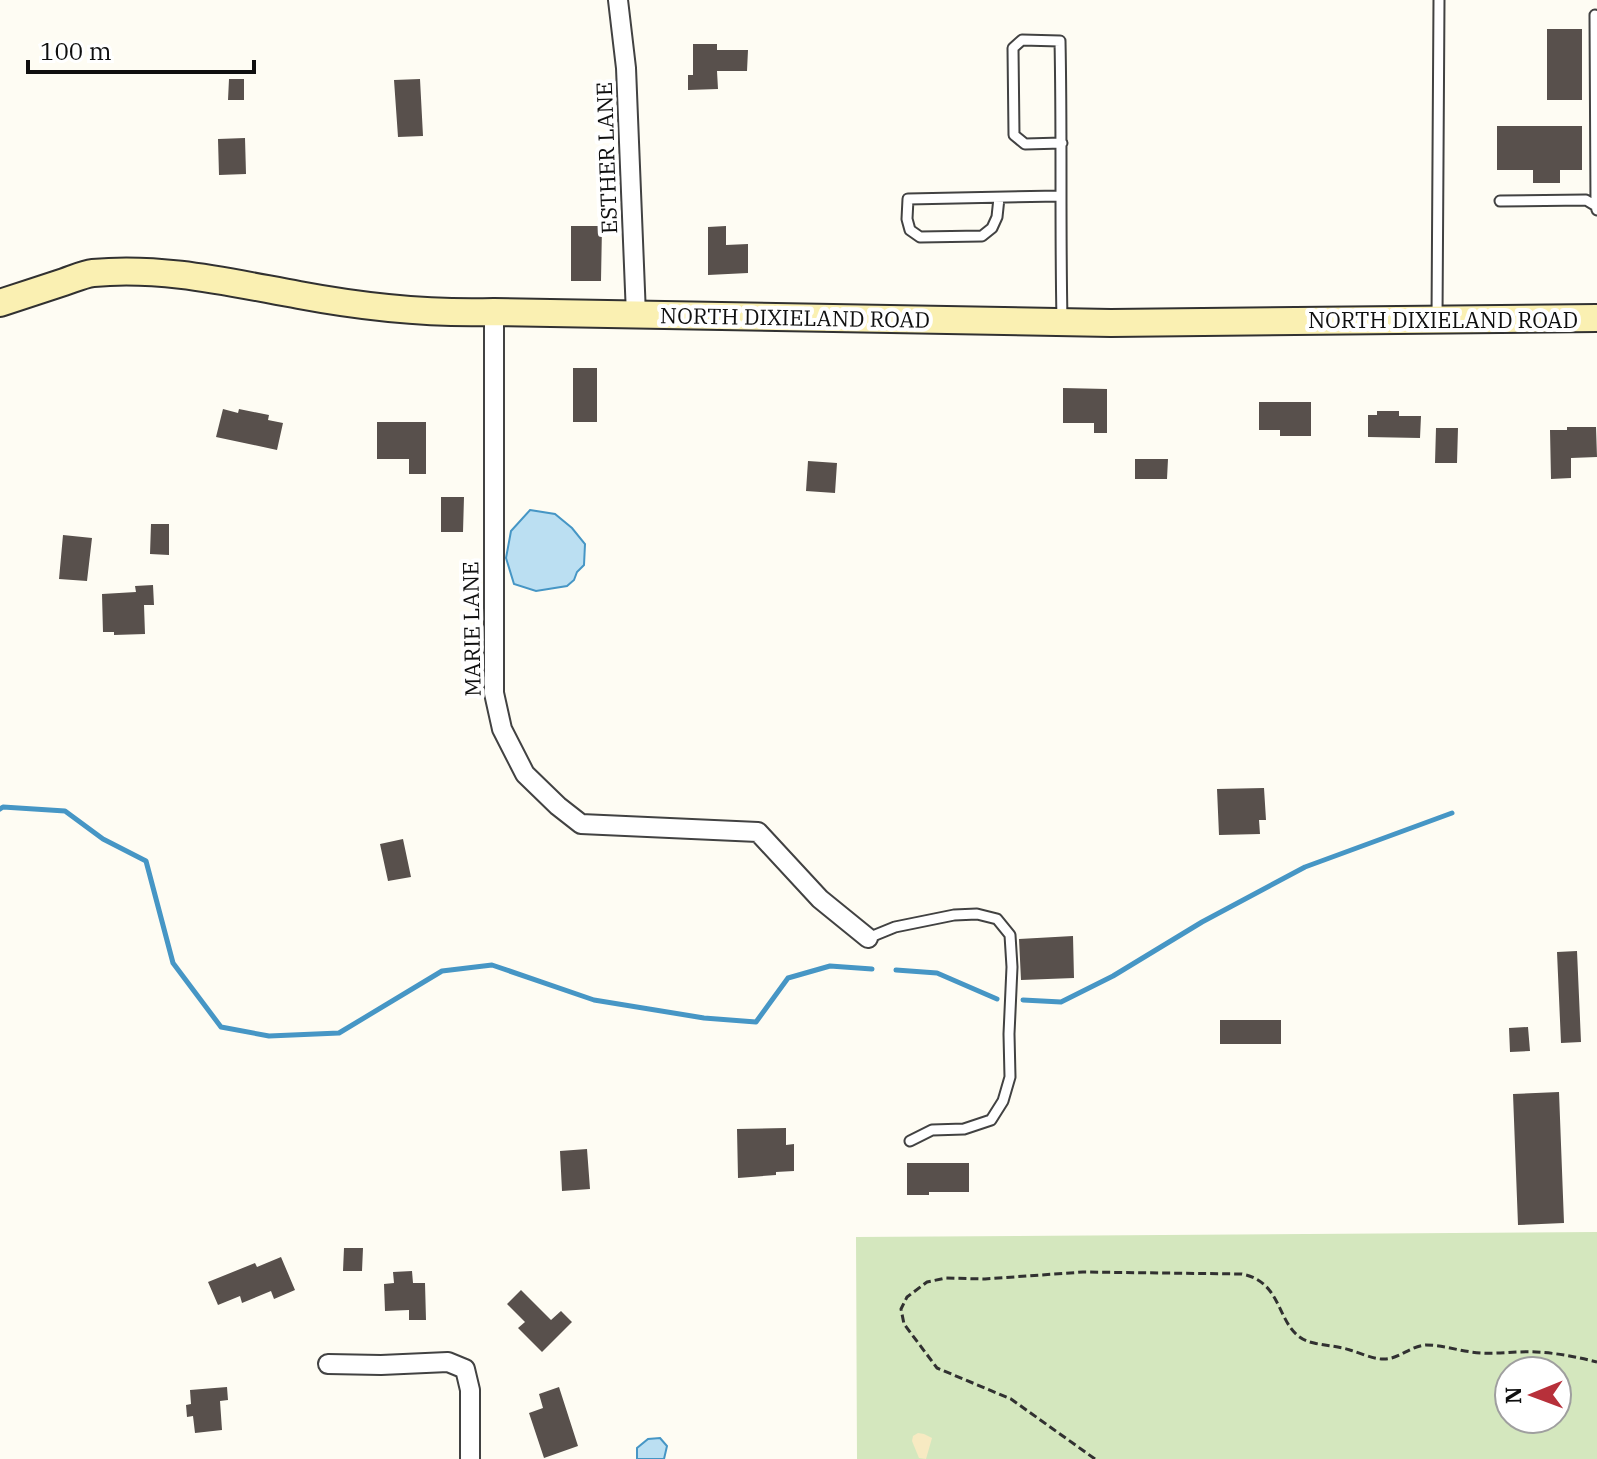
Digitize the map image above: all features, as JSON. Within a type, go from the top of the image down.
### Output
[{"type":"street","name":"ESTHER LANE","points":[[618,0],[626,68],[636,315]]},
{"type":"street","name":"NORTH DIXIELAND ROAD","points":[[0,303],[91,273],[145,273],[229,281],[376,307],[455,313],[1111,323],[1597,318]]},
{"type":"street","name":"MARIE LANE","points":[[494,312],[494,693],[502,729],[525,774],[581,824],[758,832],[820,899],[868,938]]},
{"type":"street","points":[[328,1364],[448,1362],[465,1369],[470,1390],[470,1459]]},
{"type":"lane","points":[[1437,319],[1439,0]]},
{"type":"lane","points":[[1595,15],[1596,208]]},
{"type":"lane","points":[[1062,143],[1025,144],[1014,135],[1013,48],[1022,40],[1060,41],[1062,143],[1062,322]]},
{"type":"lane","points":[[999,198],[997,217],[992,228],[982,236],[920,237],[910,230],[908,199],[1060,196]]},
{"type":"lane","points":[[1500,201],[1586,200],[1596,208]]},
{"type":"lane","points":[[868,938],[895,927],[954,915],[977,914],[997,919],[1010,935],[1010,1077],[1003,1101],[991,1120],[964,1129],[932,1130],[910,1141]]},
{"type":"path","points":[[1095,1459],[1011,1399],[937,1368],[904,1324],[901,1309],[907,1297],[927,1282],[946,1278],[985,1279],[1074,1272],[1242,1274],[1256,1278],[1267,1286],[1292,1330],[1300,1339],[1312,1343],[1384,1359],[1430,1345],[1476,1353],[1555,1354],[1597,1362]]},
{"type":"green space","points":[[1597,1232],[1597,1459],[857,1459],[856,1237]]},
{"type":"sand","points":[[918,1433],[932,1438],[926,1459],[919,1458],[912,1441]]},
{"type":"water","points":[[530,510],[555,514],[585,544],[584,565],[567,586],[536,591],[514,584],[506,558],[511,531]]},
{"type":"water","points":[[660,1438],[667,1446],[664,1459],[637,1459],[637,1448],[648,1439]]},
{"type":"building","points":[[1547,29],[1582,29],[1582,100],[1547,100]]},
{"type":"building","points":[[693,44],[717,44],[717,50],[748,50],[747,71],[717,71],[718,89],[688,90],[688,75],[693,75]]},
{"type":"building","points":[[229,79],[244,79],[244,100],[228,100]]},
{"type":"building","points":[[420,79],[423,136],[398,137],[394,80]]},
{"type":"building","points":[[1497,126],[1582,126],[1582,170],[1560,170],[1560,183],[1533,183],[1533,170],[1497,170]]},
{"type":"building","points":[[245,138],[246,174],[219,175],[218,139]]},
{"type":"building","points":[[571,226],[602,226],[601,281],[571,281]]},
{"type":"building","points":[[726,226],[726,245],[748,244],[748,273],[708,275],[708,227]]},
{"type":"building","points":[[573,368],[597,368],[597,422],[573,422]]},
{"type":"building","points":[[1063,388],[1107,389],[1107,433],[1094,433],[1094,423],[1063,423]]},
{"type":"building","points":[[1259,402],[1311,402],[1311,436],[1280,436],[1280,430],[1259,430]]},
{"type":"building","points":[[223,409],[269,415],[268,420],[283,423],[277,450],[216,437]]},
{"type":"building","points":[[1377,411],[1399,411],[1399,416],[1421,416],[1420,438],[1368,437],[1368,415],[1377,415]]},
{"type":"building","points":[[377,422],[426,422],[426,474],[409,474],[409,459],[377,459]]},
{"type":"building","points":[[1567,427],[1596,427],[1597,457],[1571,458],[1571,478],[1551,479],[1550,430],[1567,430]]},
{"type":"building","points":[[1436,428],[1458,428],[1457,463],[1435,463]]},
{"type":"building","points":[[1135,459],[1168,459],[1167,479],[1135,479]]},
{"type":"building","points":[[808,461],[837,463],[835,493],[806,491]]},
{"type":"building","points":[[441,497],[464,497],[463,532],[441,532]]},
{"type":"building","points":[[151,524],[169,524],[169,555],[150,554]]},
{"type":"building","points":[[63,535],[92,538],[87,581],[59,579]]},
{"type":"building","points":[[153,585],[154,605],[144,605],[145,634],[114,635],[114,632],[103,632],[102,594],[136,592],[135,586]]},
{"type":"building","points":[[1264,788],[1266,820],[1259,820],[1260,834],[1219,835],[1217,789]]},
{"type":"building","points":[[403,839],[411,877],[388,881],[380,844]]},
{"type":"building","points":[[1073,936],[1074,978],[1021,980],[1019,939]]},
{"type":"building","points":[[1577,951],[1581,1042],[1561,1043],[1557,952]]},
{"type":"building","points":[[1220,1020],[1281,1020],[1281,1044],[1220,1044]]},
{"type":"building","points":[[1528,1027],[1530,1051],[1510,1052],[1509,1028]]},
{"type":"building","points":[[1559,1092],[1564,1223],[1518,1225],[1513,1094]]},
{"type":"building","points":[[786,1128],[786,1145],[794,1144],[794,1171],[738,1178],[737,1129]]},
{"type":"building","points":[[587,1149],[590,1189],[562,1191],[560,1151]]},
{"type":"building","points":[[907,1163],[969,1163],[969,1192],[907,1195]]},
{"type":"building","points":[[344,1248],[363,1248],[362,1271],[343,1271]]},
{"type":"building","points":[[281,1257],[295,1290],[274,1299],[271,1291],[242,1303],[240,1296],[218,1305],[208,1282],[255,1263],[257,1267]]},
{"type":"building","points":[[412,1271],[413,1283],[425,1283],[426,1320],[409,1320],[409,1310],[385,1311],[384,1284],[394,1283],[393,1272]]},
{"type":"building","points":[[521,1290],[551,1320],[561,1311],[572,1322],[542,1352],[518,1328],[525,1322],[507,1304]]},
{"type":"building","points":[[227,1387],[228,1400],[220,1401],[222,1430],[195,1433],[193,1416],[187,1417],[186,1405],[191,1404],[190,1390]]},
{"type":"building","points":[[559,1387],[578,1446],[544,1458],[529,1413],[543,1408],[539,1394]]},
{"type":"waterway","points":[[0,809],[65,811],[103,839],[146,861],[173,963],[221,1027],[269,1036],[339,1033],[442,971],[492,965],[594,1000],[704,1018],[756,1022],[788,978],[830,966],[872,969]]},
{"type":"waterway","points":[[1023,1000],[1061,1002],[1113,976],[1202,922],[1305,867],[1452,813]]},
{"type":"waterway","points":[[896,970],[937,973],[997,999]]}]
